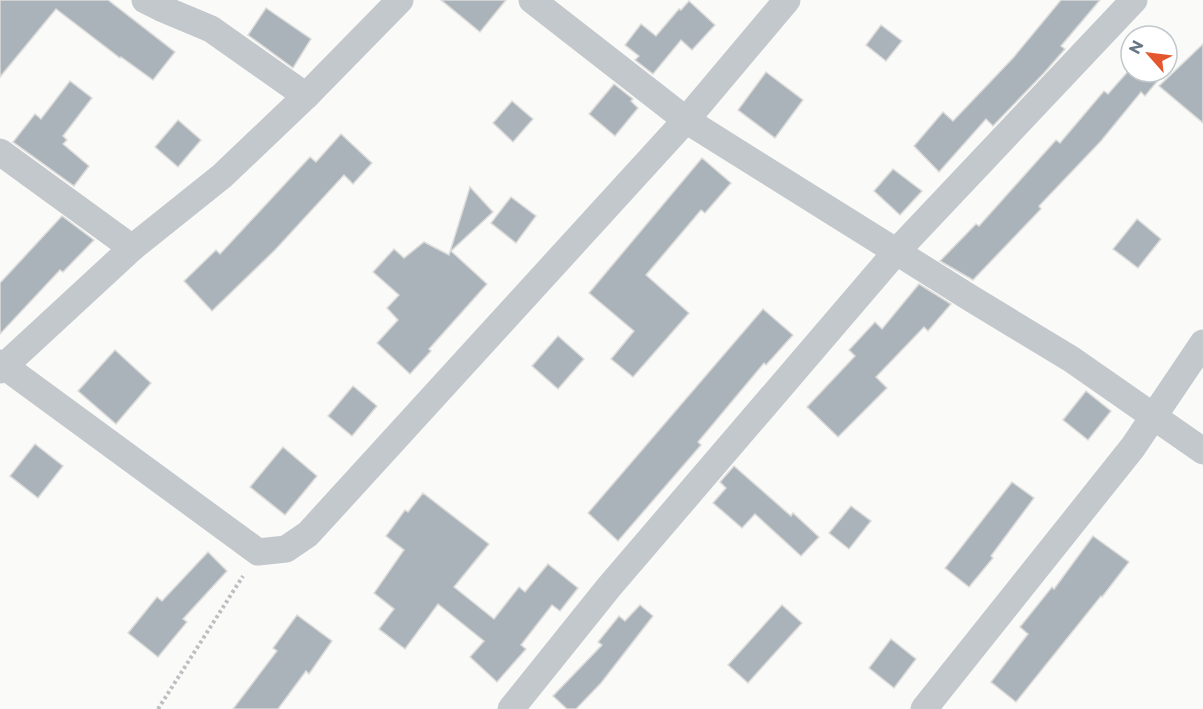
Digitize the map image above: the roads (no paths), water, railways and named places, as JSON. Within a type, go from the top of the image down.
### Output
[{"type":"street","points":[[145,0],[211,29],[306,96]]},
{"type":"street","points":[[400,0],[306,96],[222,176],[132,248],[2,366],[258,552],[286,549],[308,534],[686,120],[787,0]]},
{"type":"street","points":[[532,0],[686,120],[1071,359],[1203,451]]},
{"type":"street","points":[[511,709],[609,586],[896,252],[1134,0]]},
{"type":"street","points":[[0,152],[132,248]]},
{"type":"street","points":[[924,709],[1133,447],[1203,343]]}]
